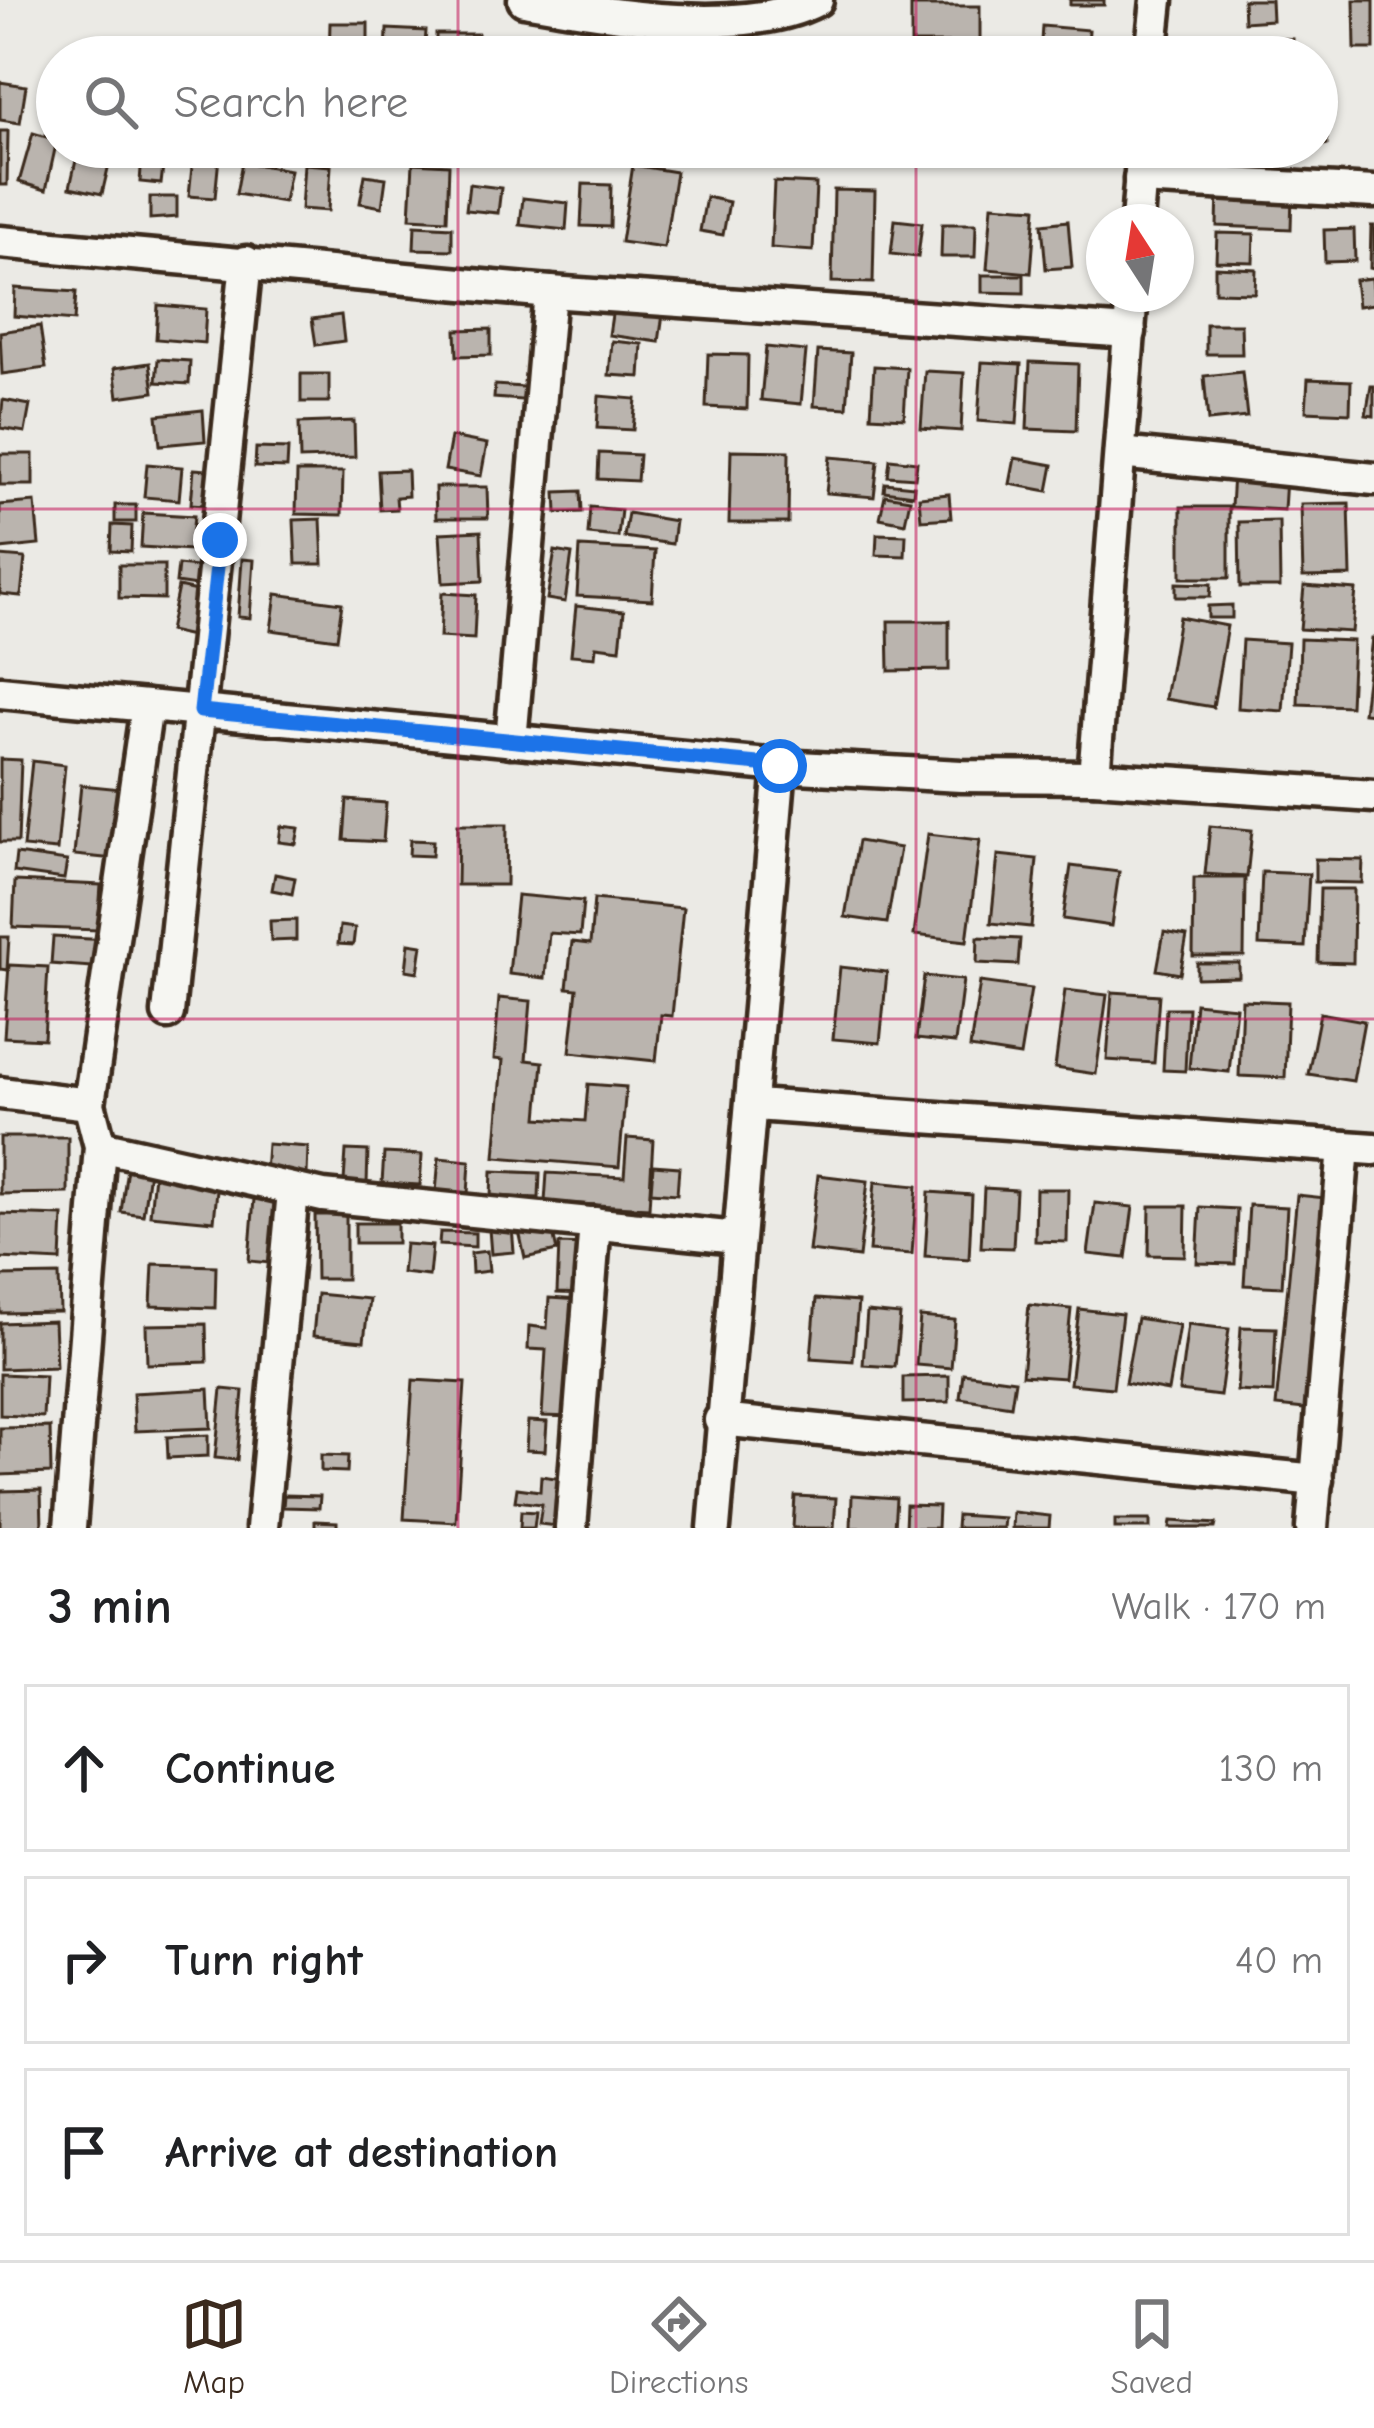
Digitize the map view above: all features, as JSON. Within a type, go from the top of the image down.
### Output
[{"type":"street","points":[[524,0],[588,11],[721,20],[793,13],[818,0]]},
{"type":"street","points":[[1153,36],[1157,0]]},
{"type":"street","points":[[1138,204],[1141,168]]},
{"type":"street","points":[[1140,179],[1374,192]]},
{"type":"street","points":[[0,242],[550,292],[1130,332]]},
{"type":"street","points":[[168,1013],[246,262]]},
{"type":"street","points":[[511,741],[550,292]]},
{"type":"street","points":[[1094,777],[1131,312]]},
{"type":"street","points":[[1120,453],[1374,479]]},
{"type":"street","points":[[0,692],[780,766],[1094,777],[1374,796]]},
{"type":"street","points":[[70,1528],[100,1146],[89,1104],[147,706]]},
{"type":"street","points":[[715,1528],[720,1420],[754,1105],[780,766]]},
{"type":"street","points":[[0,1093],[89,1104]]},
{"type":"street","points":[[754,1105],[1359,1148],[1312,1528]]},
{"type":"street","points":[[100,1146],[201,1164],[240,1180],[293,1191],[737,1238]]},
{"type":"street","points":[[262,1528],[293,1191]]},
{"type":"street","points":[[571,1528],[595,1223]]},
{"type":"street","points":[[720,1420],[1317,1480]]},
{"type":"building","points":[[1070,0],[1104,0],[1104,5],[1070,5]]},
{"type":"building","points":[[1243,0],[1271,0],[1272,20],[1244,22]]},
{"type":"building","points":[[1354,0],[1374,0],[1374,49],[1355,49]]},
{"type":"building","points":[[911,6],[980,6],[980,36],[911,36]]},
{"type":"building","points":[[330,23],[368,23],[368,36],[330,36]]},
{"type":"building","points":[[1042,26],[1089,30],[1089,36],[1041,36]]},
{"type":"building","points":[[387,29],[426,31],[426,36],[387,36]]},
{"type":"building","points":[[0,82],[26,86],[20,123],[0,120]]},
{"type":"building","points":[[0,131],[8,131],[7,185],[0,185]]},
{"type":"building","points":[[36,134],[36,168],[51,168],[46,190],[19,182]]},
{"type":"building","points":[[74,168],[108,168],[102,194],[70,187]]},
{"type":"building","points":[[141,168],[163,168],[161,184],[140,182]]},
{"type":"building","points":[[192,168],[218,168],[215,198],[189,196]]},
{"type":"building","points":[[241,168],[290,170],[284,202],[236,194]]},
{"type":"building","points":[[304,168],[331,168],[328,211],[301,209]]},
{"type":"building","points":[[413,168],[449,168],[447,220],[410,218]]},
{"type":"building","points":[[633,168],[676,172],[664,248],[621,242]]},
{"type":"building","points":[[365,175],[386,178],[382,207],[360,203]]},
{"type":"building","points":[[774,182],[816,184],[813,251],[771,248]]},
{"type":"building","points":[[469,184],[501,188],[498,213],[466,210]]},
{"type":"building","points":[[583,184],[611,185],[610,227],[581,226]]},
{"type":"building","points":[[834,190],[875,191],[873,283],[832,282]]},
{"type":"building","points":[[1218,190],[1292,193],[1291,229],[1217,226]]},
{"type":"building","points":[[150,197],[177,197],[177,217],[150,219]]},
{"type":"building","points":[[706,197],[729,202],[723,235],[700,231]]},
{"type":"building","points":[[523,198],[568,203],[566,230],[520,225]]},
{"type":"building","points":[[992,205],[1036,208],[1031,273],[987,269]]},
{"type":"building","points":[[895,220],[922,223],[918,257],[891,254]]},
{"type":"building","points":[[1068,221],[1072,267],[1046,269],[1042,224]]},
{"type":"building","points":[[942,224],[976,224],[975,257],[941,257]]},
{"type":"building","points":[[415,225],[452,227],[452,250],[414,249]]},
{"type":"building","points":[[1374,226],[1374,269],[1370,268]]},
{"type":"building","points":[[1354,229],[1355,261],[1325,262],[1324,230]]},
{"type":"building","points":[[1217,233],[1254,234],[1253,262],[1216,261]]},
{"type":"building","points":[[1215,267],[1256,269],[1255,293],[1215,292]]},
{"type":"building","points":[[982,275],[1024,275],[1024,293],[982,292]]},
{"type":"building","points":[[1372,278],[1374,304],[1358,306],[1355,280]]},
{"type":"building","points":[[15,288],[76,292],[74,321],[14,316]]},
{"type":"building","points":[[158,305],[206,309],[204,343],[156,339]]},
{"type":"building","points":[[613,308],[663,314],[659,342],[609,335]]},
{"type":"building","points":[[341,315],[344,341],[316,345],[312,319]]},
{"type":"building","points":[[1206,324],[1241,324],[1242,354],[1206,354]]},
{"type":"building","points":[[40,326],[46,368],[2,374],[0,332]]},
{"type":"building","points":[[491,329],[491,355],[457,356],[456,330]]},
{"type":"building","points":[[612,341],[642,344],[640,377],[609,375]]},
{"type":"building","points":[[766,347],[806,351],[801,404],[761,400]]},
{"type":"building","points":[[818,351],[851,353],[847,408],[814,406]]},
{"type":"building","points":[[708,354],[748,355],[747,409],[706,407]]},
{"type":"building","points":[[158,359],[190,361],[189,384],[156,382]]},
{"type":"building","points":[[982,362],[1021,364],[1017,424],[978,421]]},
{"type":"building","points":[[1030,362],[1078,364],[1076,431],[1027,429]]},
{"type":"building","points":[[150,363],[154,392],[118,397],[114,368]]},
{"type":"building","points":[[874,366],[907,368],[904,418],[871,416]]},
{"type":"building","points":[[925,371],[964,373],[961,431],[921,428]]},
{"type":"building","points":[[1242,372],[1247,417],[1208,421],[1204,376]]},
{"type":"building","points":[[301,374],[329,374],[329,402],[301,402]]},
{"type":"building","points":[[1308,379],[1351,381],[1350,413],[1306,411]]},
{"type":"building","points":[[495,385],[535,388],[534,401],[494,398]]},
{"type":"building","points":[[1374,386],[1374,416],[1366,415]]},
{"type":"building","points":[[599,396],[636,399],[633,430],[597,428]]},
{"type":"building","points":[[3,400],[30,405],[25,432],[0,428]]},
{"type":"building","points":[[203,410],[205,441],[160,445],[157,415]]},
{"type":"building","points":[[354,421],[355,457],[300,459],[299,423]]},
{"type":"building","points":[[451,437],[487,444],[481,476],[445,470]]},
{"type":"building","points":[[256,448],[288,449],[287,468],[255,467]]},
{"type":"building","points":[[731,450],[789,451],[788,523],[729,523]]},
{"type":"building","points":[[599,453],[639,455],[637,481],[598,479]]},
{"type":"building","points":[[0,454],[33,454],[33,485],[0,485]]},
{"type":"building","points":[[830,457],[878,461],[874,497],[826,493]]},
{"type":"building","points":[[1015,458],[1053,465],[1048,491],[1010,484]]},
{"type":"building","points":[[890,459],[917,462],[915,478],[888,476]]},
{"type":"building","points":[[147,464],[182,467],[179,500],[144,497]]},
{"type":"building","points":[[194,469],[220,471],[218,506],[191,504]]},
{"type":"building","points":[[407,470],[408,496],[396,497],[397,509],[380,510],[378,471]]},
{"type":"building","points":[[297,472],[343,472],[342,515],[296,514]]},
{"type":"building","points":[[1233,474],[1286,478],[1284,510],[1231,507]]},
{"type":"building","points":[[885,483],[914,486],[913,495],[884,491]]},
{"type":"building","points":[[435,487],[487,487],[488,518],[436,518]]},
{"type":"building","points":[[581,491],[582,512],[557,513],[556,492]]},
{"type":"building","points":[[949,494],[951,518],[921,520],[919,497]]},
{"type":"building","points":[[885,495],[910,499],[905,523],[880,518]]},
{"type":"building","points":[[35,502],[39,545],[0,549],[0,505]]},
{"type":"building","points":[[1349,503],[1351,576],[1303,577],[1301,504]]},
{"type":"building","points":[[115,505],[136,505],[136,522],[115,522]]},
{"type":"building","points":[[590,507],[621,510],[618,537],[588,534]]},
{"type":"building","points":[[1181,507],[1229,507],[1229,578],[1181,578]]},
{"type":"building","points":[[143,513],[194,516],[191,550],[141,547]]},
{"type":"building","points":[[628,513],[675,521],[672,544],[624,537]]},
{"type":"building","points":[[321,519],[323,564],[296,564],[294,520]]},
{"type":"building","points":[[1279,521],[1280,587],[1240,587],[1239,522]]},
{"type":"building","points":[[112,525],[132,526],[131,552],[111,551]]},
{"type":"building","points":[[481,531],[483,581],[443,583],[440,533]]},
{"type":"building","points":[[877,534],[906,535],[905,556],[876,555]]},
{"type":"building","points":[[580,547],[655,551],[652,600],[577,596]]},
{"type":"building","points":[[555,551],[572,554],[565,602],[547,599]]},
{"type":"building","points":[[0,556],[25,558],[21,596],[0,594]]},
{"type":"building","points":[[242,559],[254,560],[250,618],[238,617]]},
{"type":"building","points":[[119,565],[164,565],[164,599],[119,598]]},
{"type":"building","points":[[178,565],[206,568],[203,587],[176,583]]},
{"type":"building","points":[[1176,583],[1211,584],[1210,597],[1176,597]]},
{"type":"building","points":[[1304,586],[1356,590],[1352,632],[1300,629]]},
{"type":"building","points":[[178,587],[205,593],[196,637],[169,631]]},
{"type":"building","points":[[442,593],[476,595],[474,639],[440,637]]},
{"type":"building","points":[[276,594],[342,603],[337,639],[271,630]]},
{"type":"building","points":[[1232,605],[1232,618],[1208,618],[1208,606]]},
{"type":"building","points":[[576,606],[624,611],[620,649],[596,646],[595,657],[571,655]]},
{"type":"building","points":[[1179,617],[1227,626],[1213,707],[1165,699]]},
{"type":"building","points":[[888,621],[949,621],[949,670],[889,671]]},
{"type":"building","points":[[1374,638],[1374,714],[1363,713]]},
{"type":"building","points":[[1300,639],[1353,641],[1350,706],[1298,704]]},
{"type":"building","points":[[1242,640],[1288,643],[1283,711],[1238,708]]},
{"type":"building","points":[[0,759],[21,760],[18,842],[0,842]]},
{"type":"building","points":[[32,761],[65,765],[57,850],[23,847]]},
{"type":"building","points":[[81,785],[122,789],[115,859],[74,855]]},
{"type":"building","points":[[347,800],[386,803],[383,842],[344,840]]},
{"type":"building","points":[[458,824],[507,824],[506,885],[457,885]]},
{"type":"building","points":[[281,826],[299,828],[296,844],[279,842]]},
{"type":"building","points":[[1210,826],[1252,830],[1247,877],[1205,874]]},
{"type":"building","points":[[928,834],[980,840],[967,941],[914,935]]},
{"type":"building","points":[[410,840],[433,841],[432,856],[409,855]]},
{"type":"building","points":[[858,841],[900,848],[887,923],[845,917]]},
{"type":"building","points":[[16,854],[67,861],[64,879],[14,872]]},
{"type":"building","points":[[998,855],[1037,859],[1031,927],[991,923]]},
{"type":"building","points":[[1315,859],[1363,860],[1362,883],[1315,882]]},
{"type":"building","points":[[1071,866],[1119,872],[1111,926],[1063,919]]},
{"type":"building","points":[[1262,872],[1309,874],[1305,947],[1259,945]]},
{"type":"building","points":[[275,874],[295,878],[292,894],[272,890]]},
{"type":"building","points":[[1194,878],[1245,878],[1244,956],[1193,956]]},
{"type":"building","points":[[15,881],[101,885],[98,930],[13,927]]},
{"type":"building","points":[[1320,889],[1354,889],[1353,963],[1318,962]]},
{"type":"building","points":[[517,895],[583,901],[580,935],[549,933],[545,978],[509,974]]},
{"type":"building","points":[[594,899],[683,908],[672,1016],[661,1015],[656,1061],[570,1052],[577,989],[567,988],[572,942],[590,944]]},
{"type":"building","points":[[296,920],[296,940],[271,941],[270,921]]},
{"type":"building","points":[[340,926],[355,928],[353,945],[338,944]]},
{"type":"building","points":[[1164,932],[1187,936],[1180,974],[1157,970]]},
{"type":"building","points":[[0,937],[9,937],[7,970],[0,969]]},
{"type":"building","points":[[53,937],[107,940],[105,968],[51,964]]},
{"type":"building","points":[[978,937],[1020,939],[1018,965],[977,963]]},
{"type":"building","points":[[409,943],[422,945],[418,972],[406,970]]},
{"type":"building","points":[[1197,963],[1239,963],[1239,977],[1197,978]]},
{"type":"building","points":[[9,965],[48,967],[44,1039],[4,1037]]},
{"type":"building","points":[[840,967],[887,972],[880,1043],[833,1039]]},
{"type":"building","points":[[924,976],[963,980],[955,1043],[916,1039]]},
{"type":"building","points":[[980,982],[1031,989],[1020,1056],[970,1048]]},
{"type":"building","points":[[1065,990],[1107,995],[1096,1074],[1055,1068]]},
{"type":"building","points":[[1112,992],[1159,995],[1154,1063],[1107,1060]]},
{"type":"building","points":[[499,998],[531,1001],[526,1060],[543,1062],[538,1118],[585,1121],[588,1084],[626,1087],[619,1167],[495,1157],[503,1060],[494,1059]]},
{"type":"building","points":[[1242,1000],[1288,1002],[1285,1078],[1239,1076]]},
{"type":"building","points":[[1195,1003],[1236,1007],[1229,1072],[1189,1068]]},
{"type":"building","points":[[1166,1008],[1188,1008],[1185,1071],[1163,1070]]},
{"type":"building","points":[[1320,1013],[1364,1021],[1353,1081],[1308,1074]]},
{"type":"building","points":[[0,1137],[68,1137],[68,1193],[0,1194]]},
{"type":"building","points":[[627,1138],[653,1140],[649,1208],[545,1202],[547,1173],[624,1177]]},
{"type":"building","points":[[267,1144],[308,1147],[307,1175],[265,1172]]},
{"type":"building","points":[[346,1150],[368,1151],[367,1184],[344,1182]]},
{"type":"building","points":[[384,1153],[422,1155],[420,1185],[382,1183]]},
{"type":"building","points":[[439,1158],[470,1161],[468,1194],[436,1192]]},
{"type":"building","points":[[653,1165],[679,1167],[677,1194],[651,1192]]},
{"type":"building","points":[[127,1168],[149,1171],[143,1215],[121,1212]]},
{"type":"building","points":[[492,1171],[540,1173],[539,1198],[491,1196]]},
{"type":"building","points":[[154,1174],[218,1180],[214,1221],[150,1215]]},
{"type":"building","points":[[818,1175],[868,1181],[859,1257],[809,1251]]},
{"type":"building","points":[[875,1182],[917,1186],[912,1254],[869,1251]]},
{"type":"building","points":[[984,1188],[1016,1190],[1013,1248],[981,1247]]},
{"type":"building","points":[[1036,1189],[1068,1189],[1067,1242],[1035,1241]]},
{"type":"building","points":[[929,1192],[972,1195],[969,1259],[925,1256]]},
{"type":"building","points":[[1297,1195],[1335,1199],[1314,1410],[1276,1406]]},
{"type":"building","points":[[254,1199],[275,1200],[271,1263],[249,1261]]},
{"type":"building","points":[[1095,1203],[1133,1207],[1126,1258],[1088,1254]]},
{"type":"building","points":[[1249,1205],[1287,1207],[1282,1287],[1244,1285]]},
{"type":"building","points":[[1150,1206],[1186,1206],[1185,1256],[1149,1255]]},
{"type":"building","points":[[1200,1207],[1237,1209],[1235,1264],[1197,1263]]},
{"type":"building","points":[[0,1214],[63,1216],[61,1261],[0,1258]]},
{"type":"building","points":[[315,1215],[346,1215],[346,1279],[316,1279]]},
{"type":"building","points":[[355,1223],[397,1223],[397,1243],[355,1243]]},
{"type":"building","points":[[551,1224],[557,1251],[525,1258],[519,1231]]},
{"type":"building","points":[[512,1227],[514,1252],[491,1254],[489,1229]]},
{"type":"building","points":[[440,1232],[475,1233],[475,1247],[439,1245]]},
{"type":"building","points":[[405,1244],[432,1246],[429,1276],[402,1273]]},
{"type":"building","points":[[559,1244],[588,1245],[586,1294],[557,1293]]},
{"type":"building","points":[[487,1251],[489,1271],[472,1273],[471,1253]]},
{"type":"building","points":[[153,1264],[216,1266],[215,1308],[151,1306]]},
{"type":"building","points":[[59,1275],[60,1312],[0,1313],[0,1276]]},
{"type":"building","points":[[317,1294],[369,1299],[364,1341],[313,1336]]},
{"type":"building","points":[[549,1298],[580,1300],[573,1417],[542,1416],[546,1350],[528,1349],[529,1326],[547,1328]]},
{"type":"building","points":[[816,1299],[858,1302],[853,1361],[811,1358]]},
{"type":"building","points":[[1029,1305],[1071,1309],[1064,1378],[1022,1375]]},
{"type":"building","points":[[1079,1309],[1122,1314],[1113,1388],[1070,1384]]},
{"type":"building","points":[[867,1312],[900,1315],[895,1367],[863,1365]]},
{"type":"building","points":[[920,1317],[955,1320],[951,1368],[916,1365]]},
{"type":"building","points":[[1137,1318],[1179,1325],[1168,1391],[1125,1383]]},
{"type":"building","points":[[54,1321],[56,1367],[0,1369],[0,1323]]},
{"type":"building","points":[[206,1324],[207,1362],[147,1364],[146,1325]]},
{"type":"building","points":[[1188,1324],[1229,1329],[1220,1396],[1179,1391]]},
{"type":"building","points":[[1241,1327],[1276,1328],[1273,1393],[1237,1391]]},
{"type":"building","points":[[963,1373],[1015,1380],[1011,1406],[960,1398]]},
{"type":"building","points":[[0,1374],[45,1376],[43,1417],[0,1415]]},
{"type":"building","points":[[949,1376],[949,1402],[903,1403],[903,1377]]},
{"type":"building","points":[[413,1380],[465,1383],[456,1522],[404,1519]]},
{"type":"building","points":[[209,1389],[211,1428],[135,1431],[133,1393]]},
{"type":"building","points":[[222,1389],[243,1391],[237,1460],[215,1458]]},
{"type":"building","points":[[528,1421],[547,1422],[545,1451],[526,1450]]},
{"type":"building","points":[[50,1427],[51,1473],[0,1475],[0,1428]]},
{"type":"building","points":[[208,1435],[208,1456],[168,1458],[167,1437]]},
{"type":"building","points":[[321,1455],[348,1456],[347,1472],[321,1471]]},
{"type":"building","points":[[541,1476],[563,1479],[557,1526],[539,1524],[542,1504],[515,1501],[517,1488],[540,1491]]},
{"type":"building","points":[[41,1490],[42,1528],[0,1528],[0,1491]]},
{"type":"building","points":[[284,1495],[320,1496],[319,1508],[283,1507]]},
{"type":"building","points":[[852,1495],[896,1498],[894,1528],[851,1528]]},
{"type":"building","points":[[795,1496],[836,1498],[834,1528],[793,1528]]},
{"type":"building","points":[[906,1505],[938,1506],[937,1528],[905,1528]]},
{"type":"building","points":[[521,1511],[536,1512],[534,1528],[520,1528]]},
{"type":"building","points":[[1013,1512],[1050,1516],[1049,1528],[1012,1528]]},
{"type":"building","points":[[957,1515],[1004,1518],[1003,1528],[956,1528]]},
{"type":"building","points":[[1115,1520],[1150,1520],[1150,1528],[1115,1528]]},
{"type":"building","points":[[315,1521],[337,1522],[337,1528],[315,1528]]},
{"type":"building","points":[[1171,1521],[1216,1524],[1215,1528],[1170,1528]]},
{"type":"route","points":[[220,540],[201,711],[780,766]]}]
